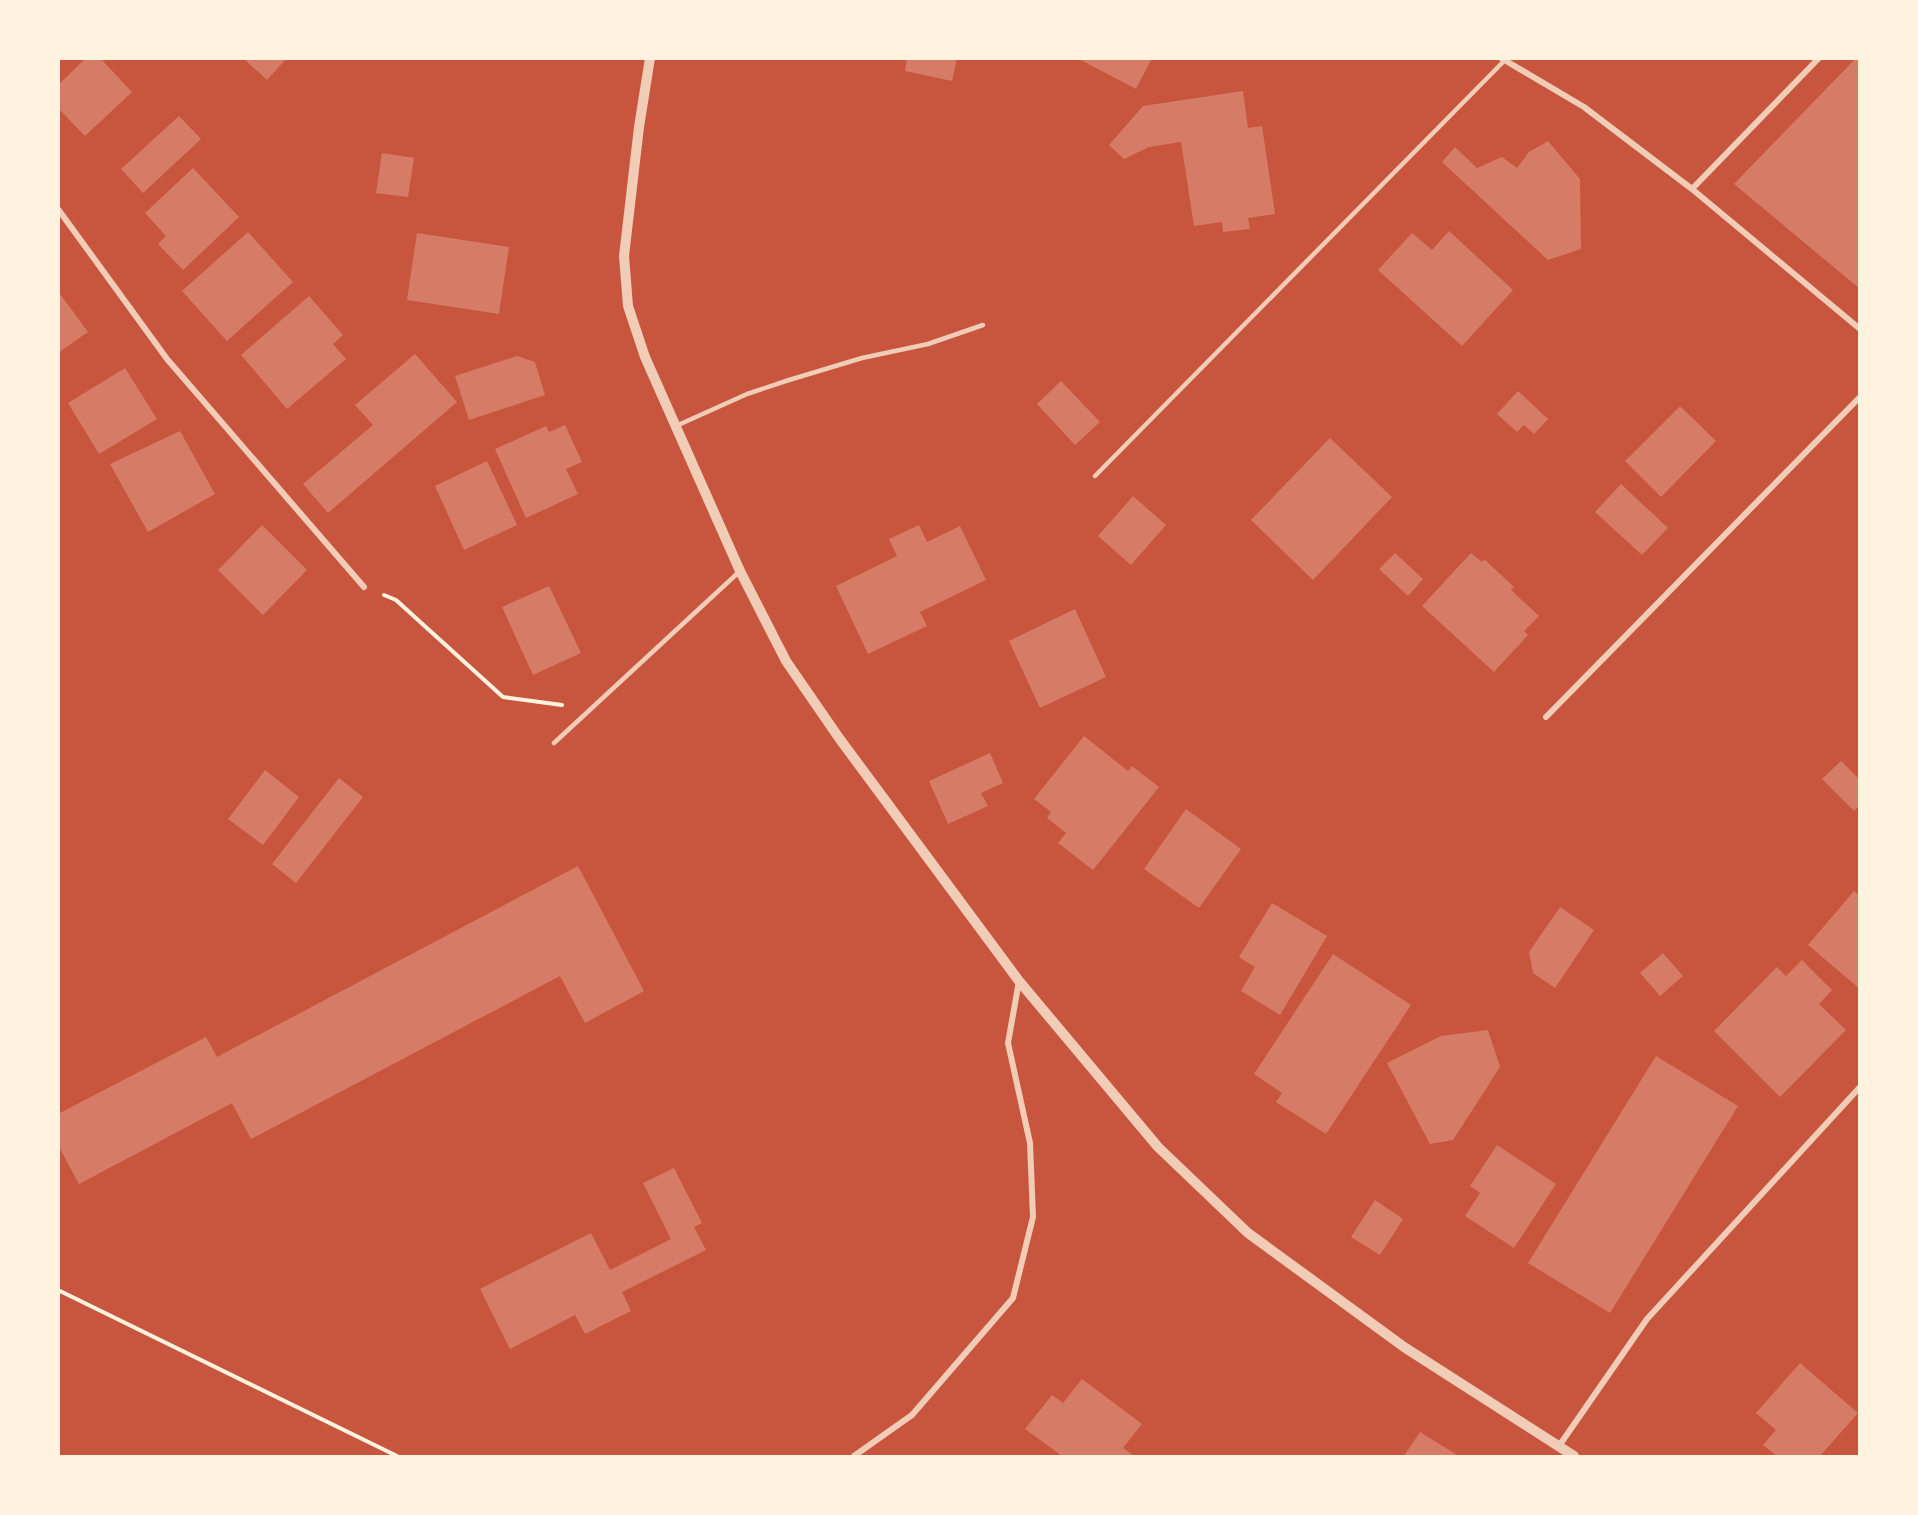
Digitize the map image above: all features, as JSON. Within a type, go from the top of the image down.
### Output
[{"type":"street","points":[[650,58],[639,127],[624,256],[628,306],[645,357],[741,571],[793,670],[839,738],[1019,981],[1158,1147],[1248,1233],[1404,1347],[1574,1456]]},
{"type":"street","points":[[1692,189],[1819,58]]},
{"type":"street","points":[[1503,59],[1584,107],[1692,189],[1860,329]]},
{"type":"street","points":[[58,209],[167,359],[364,587]]},
{"type":"street","points":[[1546,717],[1860,397]]},
{"type":"street","points":[[854,1456],[912,1415],[1013,1298],[1033,1217],[1030,1143],[1008,1043],[1019,981]]},
{"type":"street","points":[[1559,1446],[1647,1319],[1860,1087]]},
{"type":"lane","points":[[1095,476],[1503,59]]},
{"type":"lane","points":[[676,426],[747,394],[789,380],[862,358],[928,344],[982,325]]},
{"type":"lane","points":[[554,743],[741,571]]},
{"type":"path","points":[[364,587],[396,600],[503,697],[593,709]]},
{"type":"path","points":[[58,1290],[397,1456]]},
{"type":"building","points":[[86,58],[100,58],[132,92],[85,136],[58,108],[58,85]]},
{"type":"building","points":[[243,58],[287,58],[267,80]]},
{"type":"building","points":[[907,58],[957,58],[952,81],[905,71]]},
{"type":"building","points":[[1077,58],[1152,58],[1136,89]]},
{"type":"building","points":[[1856,58],[1860,58],[1860,289],[1734,184]]},
{"type":"building","points":[[1243,91],[1248,128],[1262,126],[1275,214],[1248,218],[1250,229],[1223,232],[1222,222],[1194,226],[1181,142],[1149,147],[1124,159],[1109,145],[1143,106]]},
{"type":"building","points":[[179,116],[201,139],[143,193],[121,169]]},
{"type":"building","points":[[1548,141],[1580,179],[1581,249],[1548,260],[1442,162],[1455,147],[1477,168],[1502,157],[1517,168],[1529,152]]},
{"type":"building","points":[[382,153],[414,158],[408,197],[376,193]]},
{"type":"building","points":[[193,168],[239,217],[183,270],[158,244],[166,236],[145,213]]},
{"type":"building","points":[[1449,231],[1513,290],[1462,346],[1378,270],[1412,233],[1432,250]]},
{"type":"building","points":[[248,232],[293,282],[227,341],[182,291]]},
{"type":"building","points":[[417,233],[509,247],[499,314],[407,300]]},
{"type":"building","points":[[58,291],[88,332],[58,353]]},
{"type":"building","points":[[309,296],[343,335],[333,344],[346,359],[287,409],[241,355]]},
{"type":"building","points":[[415,354],[457,402],[328,513],[303,484],[373,425],[355,405]]},
{"type":"building","points":[[517,356],[535,362],[545,395],[469,420],[455,376]]},
{"type":"building","points":[[125,368],[157,419],[99,454],[68,403]]},
{"type":"building","points":[[1061,381],[1100,422],[1075,445],[1037,404]]},
{"type":"building","points":[[1518,391],[1548,419],[1534,434],[1524,425],[1517,432],[1497,414]]},
{"type":"building","points":[[1680,406],[1716,441],[1661,497],[1625,461]]},
{"type":"building","points":[[565,425],[582,462],[566,469],[578,494],[526,518],[495,449],[546,426],[549,432]]},
{"type":"building","points":[[180,431],[215,494],[148,532],[110,464]]},
{"type":"building","points":[[1330,438],[1392,497],[1313,580],[1251,520]]},
{"type":"building","points":[[487,461],[517,525],[464,550],[435,486]]},
{"type":"building","points":[[1621,484],[1668,528],[1642,555],[1595,512]]},
{"type":"building","points":[[1133,496],[1166,525],[1131,565],[1098,536]]},
{"type":"building","points":[[262,525],[307,570],[263,615],[218,570]]},
{"type":"building","points":[[919,525],[927,542],[960,526],[986,580],[920,612],[927,626],[868,654],[836,586],[897,556],[889,539]]},
{"type":"building","points":[[1395,553],[1423,579],[1408,596],[1379,569]]},
{"type":"building","points":[[1471,553],[1482,562],[1484,559],[1514,587],[1511,590],[1539,616],[1524,631],[1528,635],[1494,672],[1422,606]]},
{"type":"building","points":[[549,586],[581,653],[533,675],[502,607]]},
{"type":"building","points":[[1075,609],[1106,677],[1040,708],[1009,641]]},
{"type":"building","points":[[1084,736],[1128,771],[1132,766],[1159,787],[1093,870],[1058,843],[1066,833],[1047,818],[1051,812],[1034,799]]},
{"type":"building","points":[[990,753],[1003,783],[981,793],[988,806],[948,824],[929,781]]},
{"type":"building","points":[[1841,761],[1860,780],[1860,805],[1854,811],[1822,779]]},
{"type":"building","points":[[265,770],[299,797],[263,845],[228,819]]},
{"type":"building","points":[[339,778],[363,797],[296,883],[272,864]]},
{"type":"building","points":[[1186,809],[1241,849],[1199,908],[1144,869]]},
{"type":"building","points":[[578,866],[644,991],[585,1023],[560,976],[251,1139],[232,1103],[79,1184],[58,1145],[58,1114],[206,1037],[217,1057]]},
{"type":"building","points":[[1854,891],[1860,896],[1860,989],[1808,945]]},
{"type":"building","points":[[1272,903],[1327,936],[1280,1015],[1241,991],[1255,967],[1239,957]]},
{"type":"building","points":[[1560,907],[1594,930],[1555,988],[1533,973],[1529,952]]},
{"type":"building","points":[[1663,953],[1683,976],[1660,996],[1640,973]]},
{"type":"building","points":[[1333,954],[1411,1005],[1326,1134],[1276,1102],[1282,1093],[1254,1074]]},
{"type":"building","points":[[1802,960],[1832,990],[1819,1004],[1846,1030],[1780,1097],[1714,1031],[1777,967],[1786,976]]},
{"type":"building","points":[[1488,1030],[1500,1067],[1453,1140],[1430,1144],[1387,1063],[1441,1036]]},
{"type":"building","points":[[1656,1056],[1738,1106],[1610,1313],[1528,1263]]},
{"type":"building","points":[[1497,1145],[1556,1184],[1514,1248],[1465,1216],[1480,1193],[1470,1186]]},
{"type":"building","points":[[674,1168],[702,1223],[694,1227],[706,1250],[622,1292],[631,1311],[585,1334],[575,1315],[510,1349],[480,1289],[591,1233],[610,1270],[671,1239],[643,1183]]},
{"type":"building","points":[[1375,1200],[1403,1219],[1380,1255],[1351,1237]]},
{"type":"building","points":[[1800,1363],[1858,1413],[1820,1456],[1777,1456],[1763,1445],[1776,1430],[1756,1413]]},
{"type":"building","points":[[1082,1379],[1142,1424],[1123,1448],[1134,1456],[1062,1456],[1025,1429],[1052,1395],[1063,1403]]},
{"type":"building","points":[[1420,1432],[1459,1456],[1404,1456]]}]
